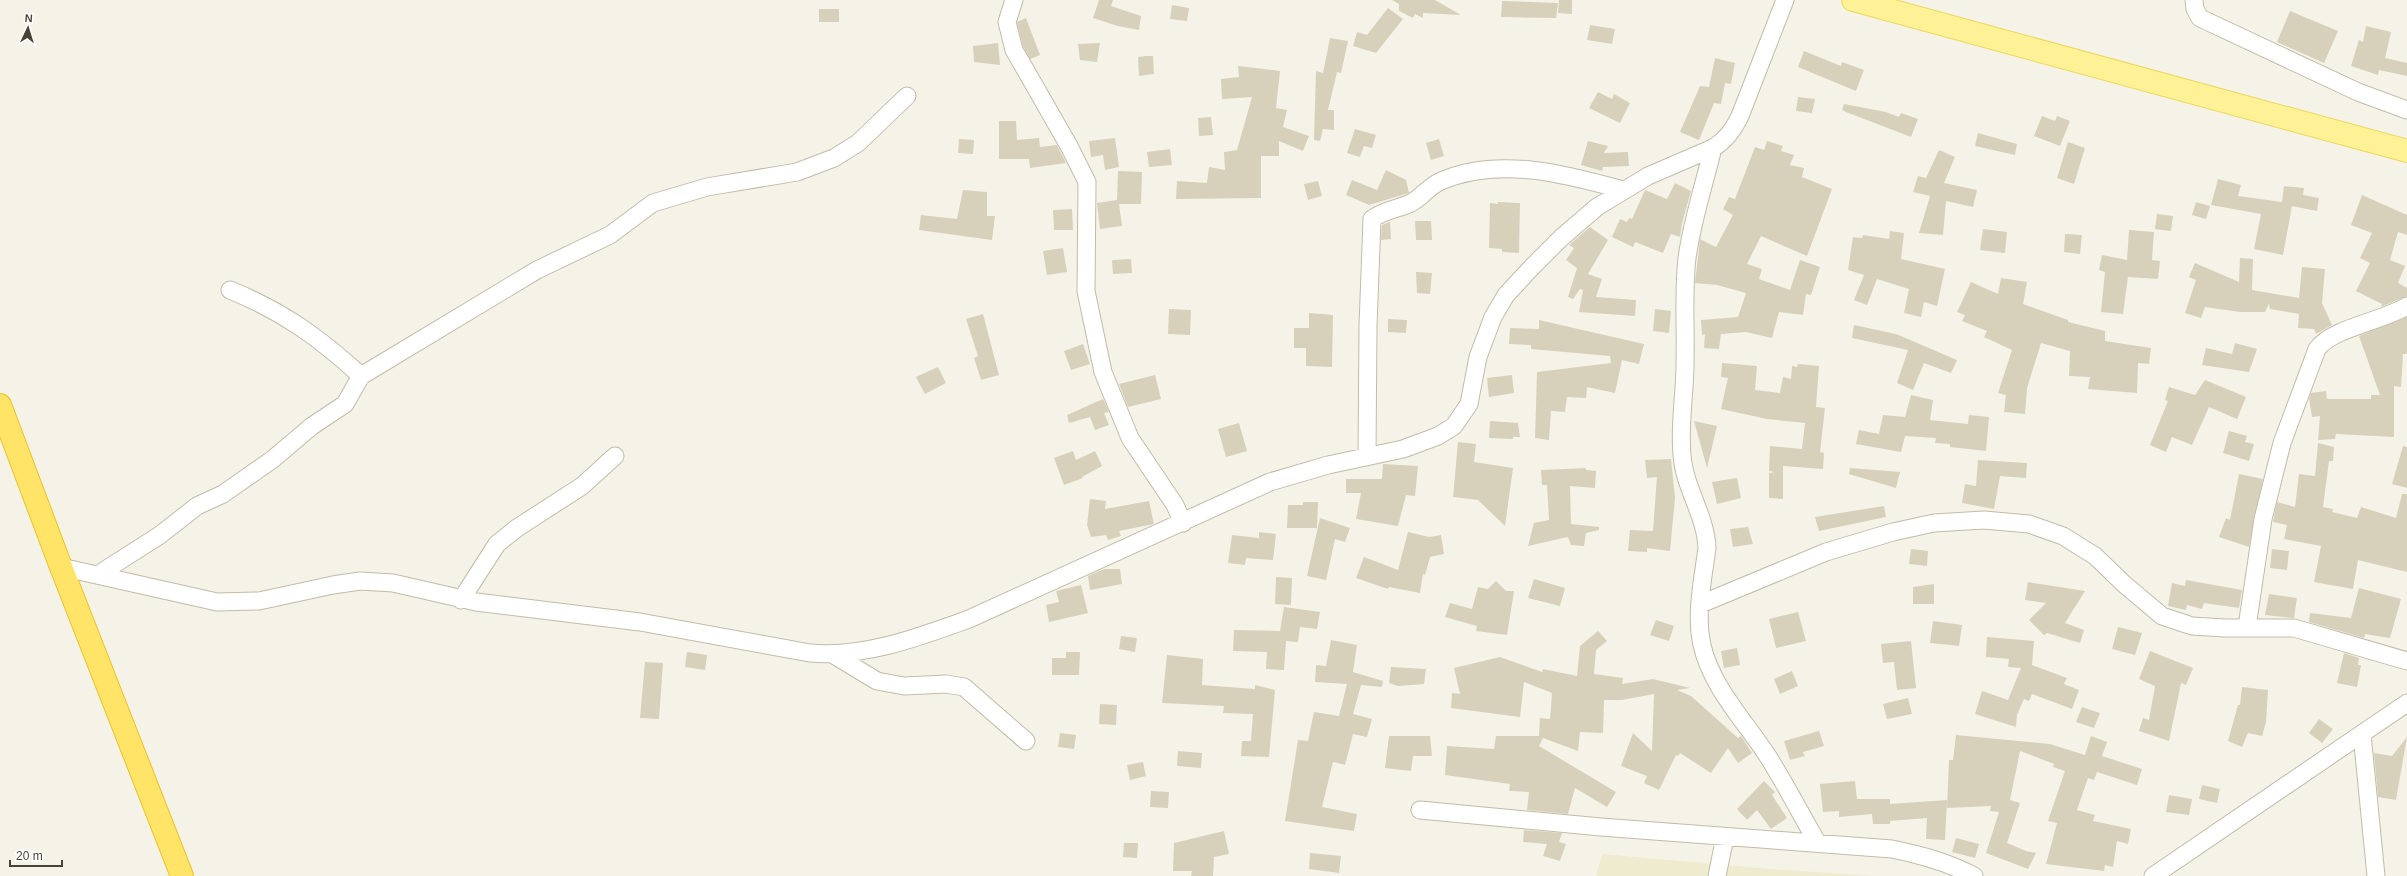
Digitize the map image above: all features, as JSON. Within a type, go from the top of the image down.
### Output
[{"type":"highway","points":[[0,405],[61,567],[182,876]]},
{"type":"main road","points":[[1853,0],[2407,151]]},
{"type":"street","points":[[1014,0],[1007,22],[1014,50],[1069,146],[1087,182],[1086,291],[1103,372],[1130,438],[1175,505],[1183,523]]},
{"type":"street","points":[[61,567],[99,574],[216,602],[260,601],[333,584],[360,581],[393,583],[422,588],[461,600],[640,622],[810,653],[834,655],[924,635],[969,618],[1083,565],[1183,523],[1270,482],[1328,464],[1367,457],[1423,442],[1454,426],[1469,404],[1478,357],[1486,333],[1506,295],[1561,238],[1597,207],[1648,176],[1713,148],[1732,131],[1740,116],[1785,0]]},
{"type":"street","points":[[2194,0],[2195,9],[2200,18],[2358,92],[2407,110]]},
{"type":"street","points":[[99,574],[160,535],[197,506],[223,494],[272,459],[312,426],[345,404],[361,376],[537,270],[610,235],[653,202],[707,187],[797,172],[834,158],[858,143],[907,96]]},
{"type":"street","points":[[1713,148],[1693,226],[1684,300],[1685,364],[1682,455],[1690,493],[1707,539],[1699,622],[1702,644],[1708,665],[1727,697],[1766,754],[1817,842]]},
{"type":"street","points":[[1367,457],[1368,326],[1372,219],[1383,212],[1413,202],[1441,181],[1466,172],[1483,169],[1550,173],[1588,180],[1623,190]]},
{"type":"street","points":[[230,290],[264,303],[301,326],[333,350],[361,376]]},
{"type":"street","points":[[2247,627],[2263,519],[2282,442],[2317,349],[2327,338],[2394,314],[2407,306]]},
{"type":"street","points":[[461,600],[497,544],[517,528],[582,486],[615,456]]},
{"type":"street","points":[[1701,604],[1826,552],[1893,532],[1934,523],[1984,520],[2029,524],[2063,536],[2095,556],[2124,584],[2162,616],[2192,626],[2225,628],[2294,628],[2407,661]]},
{"type":"street","points":[[834,655],[877,681],[904,686],[946,684],[964,688],[1026,741]]},
{"type":"street","points":[[2153,876],[2407,702]]},
{"type":"street","points":[[2362,734],[2376,876]]},
{"type":"street","points":[[1420,810],[1725,837],[1817,842],[1892,849],[1925,855],[1950,864],[1974,876]]},
{"type":"street","points":[[1717,876],[1725,837]]},
{"type":"shaded area","points":[[1602,854],[1770,869],[1875,876],[1596,876]]},
{"type":"building","points":[[1099,0],[1113,0],[1111,6],[1141,16],[1139,30],[1118,26],[1093,18]]},
{"type":"building","points":[[1392,0],[1435,0],[1461,15],[1423,13],[1423,18],[1415,14],[1413,18],[1399,11],[1399,4]]},
{"type":"building","points":[[1559,0],[1572,0],[1572,14],[1558,13]]},
{"type":"building","points":[[1502,1],[1558,3],[1556,18],[1501,17]]},
{"type":"building","points":[[1172,5],[1189,8],[1187,21],[1170,19]]},
{"type":"building","points":[[1388,8],[1403,19],[1376,53],[1353,46],[1357,32],[1367,35]]},
{"type":"building","points":[[819,9],[839,9],[839,22],[819,22]]},
{"type":"building","points":[[2290,11],[2338,31],[2324,63],[2277,42]]},
{"type":"building","points":[[1026,18],[1040,55],[1030,59],[1023,46],[1017,22]]},
{"type":"building","points":[[1590,25],[1615,29],[1612,44],[1587,40]]},
{"type":"building","points":[[2366,26],[2391,32],[2385,58],[2407,63],[2407,76],[2379,70],[2378,75],[2351,66],[2359,40],[2363,42]]},
{"type":"building","points":[[1330,38],[1348,41],[1341,73],[1337,72],[1328,110],[1334,110],[1334,130],[1323,129],[1320,141],[1314,140],[1316,71],[1323,73]]},
{"type":"building","points":[[998,43],[1000,65],[974,62],[973,46]]},
{"type":"building","points":[[1100,43],[1097,62],[1080,60],[1078,44]]},
{"type":"building","points":[[1804,51],[1841,66],[1842,62],[1864,70],[1856,91],[1798,67]]},
{"type":"building","points":[[1153,56],[1154,74],[1139,76],[1138,57]]},
{"type":"building","points":[[1715,58],[1735,63],[1731,84],[1725,83],[1721,104],[1714,103],[1699,140],[1680,132],[1700,86],[1709,87]]},
{"type":"building","points":[[1238,66],[1280,71],[1276,108],[1287,110],[1283,127],[1309,136],[1303,151],[1279,141],[1279,156],[1261,156],[1261,198],[1176,199],[1177,181],[1207,183],[1209,167],[1225,170],[1224,152],[1237,150],[1252,97],[1222,99],[1221,79],[1239,77]]},
{"type":"building","points":[[1598,92],[1612,99],[1614,94],[1630,103],[1620,123],[1589,108]]},
{"type":"building","points":[[1798,97],[1815,99],[1812,113],[1796,111]]},
{"type":"building","points":[[1844,104],[1886,112],[1899,117],[1901,113],[1918,119],[1911,137],[1846,112],[1842,110]]},
{"type":"building","points":[[2042,116],[2055,121],[2057,116],[2070,121],[2060,146],[2034,136]]},
{"type":"building","points":[[1211,117],[1213,135],[1199,136],[1198,118]]},
{"type":"building","points":[[999,121],[1016,121],[1017,140],[1039,138],[1040,147],[1057,145],[1066,163],[1030,168],[1029,159],[999,159]]},
{"type":"building","points":[[1355,129],[1376,135],[1372,148],[1364,146],[1360,157],[1347,153]]},
{"type":"building","points":[[1978,133],[2017,144],[2015,155],[1975,146]]},
{"type":"building","points":[[1115,138],[1119,167],[1105,170],[1103,155],[1091,157],[1089,141]]},
{"type":"building","points":[[959,139],[974,140],[973,154],[958,153]]},
{"type":"building","points":[[1439,139],[1444,156],[1431,160],[1426,143]]},
{"type":"building","points":[[1588,141],[1608,146],[1604,153],[1628,152],[1629,166],[1603,167],[1602,171],[1581,165]]},
{"type":"building","points":[[1767,141],[1783,146],[1781,151],[1794,155],[1790,165],[1804,168],[1802,177],[1832,189],[1807,256],[1761,236],[1747,264],[1762,269],[1759,279],[1790,290],[1800,260],[1820,267],[1811,295],[1806,294],[1803,315],[1779,312],[1772,338],[1746,332],[1721,334],[1719,349],[1704,348],[1705,334],[1702,335],[1701,320],[1738,317],[1746,293],[1717,285],[1695,283],[1700,239],[1716,247],[1733,215],[1723,209],[1729,197],[1735,199],[1755,147],[1764,150]]},
{"type":"building","points":[[2068,142],[2085,148],[2074,184],[2057,178]]},
{"type":"building","points":[[1170,149],[1172,165],[1149,167],[1147,152]]},
{"type":"building","points":[[1939,150],[1955,157],[1944,183],[1977,190],[1973,207],[1946,201],[1943,235],[1919,233],[1930,196],[1913,192],[1918,176],[1926,178]]},
{"type":"building","points":[[1386,170],[1406,180],[1409,193],[1369,205],[1346,195],[1352,180],[1377,190]]},
{"type":"building","points":[[1118,171],[1142,172],[1141,204],[1119,204],[1122,226],[1100,229],[1097,203],[1117,200]]},
{"type":"building","points":[[2218,179],[2241,185],[2238,196],[2282,202],[2284,186],[2304,188],[2303,195],[2319,198],[2317,211],[2292,206],[2283,255],[2254,249],[2261,214],[2211,205]]},
{"type":"building","points":[[1318,181],[1322,196],[1308,200],[1304,184]]},
{"type":"building","points":[[1675,183],[1691,191],[1682,223],[1680,237],[1671,234],[1663,253],[1635,242],[1633,247],[1612,237],[1620,219],[1627,222],[1629,218],[1632,219],[1645,190],[1667,199]]},
{"type":"building","points":[[963,190],[987,192],[987,216],[995,216],[992,240],[919,230],[921,215],[957,219]]},
{"type":"building","points":[[2362,195],[2407,215],[2407,235],[2398,232],[2390,260],[2405,266],[2398,283],[2407,288],[2407,296],[2381,307],[2382,304],[2356,291],[2370,263],[2360,258],[2372,233],[2351,225]]},
{"type":"building","points":[[1498,202],[1520,203],[1519,253],[1502,252],[1502,249],[1489,248],[1490,203],[1498,204]]},
{"type":"building","points":[[2196,202],[2210,206],[2206,219],[2192,215]]},
{"type":"building","points":[[1072,209],[1073,230],[1054,230],[1053,210]]},
{"type":"building","points":[[2157,214],[2173,216],[2171,231],[2155,229]]},
{"type":"building","points":[[1415,221],[1431,221],[1432,240],[1416,240]]},
{"type":"building","points":[[1390,222],[1391,239],[1381,240],[1382,225]]},
{"type":"building","points":[[1590,227],[1608,240],[1588,274],[1602,279],[1596,297],[1636,300],[1635,316],[1579,312],[1583,290],[1580,289],[1573,299],[1568,297],[1577,268],[1566,260],[1574,248],[1569,245]]},
{"type":"building","points":[[1983,229],[2007,232],[2005,253],[1980,250]]},
{"type":"building","points":[[2129,230],[2154,232],[2152,260],[2160,261],[2158,279],[2128,277],[2123,314],[2101,312],[2105,272],[2099,270],[2102,255],[2127,260]]},
{"type":"building","points":[[1890,231],[1904,233],[1901,259],[1945,269],[1937,306],[1924,302],[1921,317],[1904,313],[1909,289],[1877,279],[1867,305],[1854,300],[1864,275],[1848,270],[1853,237],[1862,238],[1863,235],[1889,239]]},
{"type":"building","points":[[2065,234],[2082,235],[2080,254],[2064,252]]},
{"type":"building","points":[[1063,248],[1067,272],[1047,275],[1043,251]]},
{"type":"building","points":[[2240,258],[2253,259],[2252,290],[2299,298],[2302,267],[2325,269],[2322,303],[2332,325],[2316,334],[2314,329],[2298,328],[2299,314],[2270,309],[2269,304],[2265,312],[2240,312],[2205,307],[2201,318],[2185,313],[2196,280],[2189,277],[2195,263],[2239,282]]},
{"type":"building","points":[[1131,259],[1132,273],[1113,274],[1112,260]]},
{"type":"building","points":[[1416,272],[1432,273],[1430,294],[1417,293]]},
{"type":"building","points":[[2001,278],[2027,282],[2023,304],[2068,320],[2068,322],[2105,331],[2105,341],[2151,348],[2149,364],[2138,363],[2137,393],[2088,389],[2090,377],[2069,376],[2070,351],[2041,343],[2027,388],[2025,414],[2004,412],[2006,395],[1998,393],[2012,350],[1984,337],[1987,331],[1962,321],[1965,315],[1957,312],[1971,282],[1998,294]]},
{"type":"building","points":[[1169,309],[1191,310],[1190,335],[1168,334]]},
{"type":"building","points":[[1655,309],[1671,311],[1669,333],[1653,331]]},
{"type":"building","points":[[1309,313],[1333,315],[1332,367],[1306,366],[1306,348],[1294,348],[1294,328],[1309,328]]},
{"type":"building","points":[[983,314],[999,375],[981,380],[974,358],[978,356],[966,319]]},
{"type":"building","points":[[2407,317],[2407,354],[2403,354],[2401,387],[2394,386],[2394,437],[2336,434],[2335,439],[2318,440],[2320,416],[2312,417],[2309,398],[2311,393],[2326,391],[2327,399],[2371,399],[2371,395],[2380,395],[2359,336]]},
{"type":"building","points":[[1388,319],[1407,320],[1406,333],[1388,332]]},
{"type":"building","points":[[1539,320],[1644,344],[1639,364],[1622,360],[1615,393],[1587,387],[1586,398],[1567,397],[1565,412],[1551,411],[1549,440],[1535,438],[1537,372],[1611,363],[1610,356],[1531,349],[1531,345],[1509,344],[1510,328],[1539,329]]},
{"type":"building","points":[[1854,325],[1896,334],[1957,360],[1951,373],[1924,363],[1913,390],[1897,383],[1908,350],[1852,338]]},
{"type":"building","points":[[2235,343],[2257,349],[2249,372],[2202,365],[2206,348],[2232,354]]},
{"type":"building","points":[[1083,344],[1090,364],[1071,370],[1064,351]]},
{"type":"building","points":[[1722,363],[1757,366],[1755,390],[1780,393],[1783,377],[1791,379],[1792,366],[1797,367],[1798,364],[1819,366],[1816,407],[1825,408],[1820,452],[1824,453],[1823,469],[1783,466],[1783,499],[1769,498],[1769,473],[1775,472],[1769,471],[1770,446],[1802,449],[1805,423],[1767,419],[1721,409],[1728,378],[1721,377]]},
{"type":"building","points":[[938,367],[946,383],[925,394],[916,377]]},
{"type":"building","points":[[1155,375],[1161,399],[1128,407],[1119,384]]},
{"type":"building","points":[[1512,375],[1514,393],[1489,397],[1487,378]]},
{"type":"building","points":[[2205,380],[2246,397],[2237,419],[2209,407],[2192,445],[2172,437],[2166,452],[2150,445],[2168,401],[2165,400],[2169,387],[2195,395]]},
{"type":"building","points":[[1911,395],[1933,400],[1930,420],[1968,424],[1969,415],[1989,417],[1986,451],[1950,447],[1950,444],[1935,443],[1936,438],[1905,436],[1901,452],[1856,444],[1859,430],[1879,434],[1883,415],[1905,417]]},
{"type":"building","points":[[1103,399],[1109,412],[1104,413],[1109,425],[1095,430],[1090,417],[1069,423],[1067,415]]},
{"type":"building","points":[[1490,421],[1518,423],[1520,437],[1513,437],[1513,439],[1489,438]]},
{"type":"building","points":[[1694,421],[1717,426],[1707,468]]},
{"type":"building","points":[[1239,423],[1247,451],[1226,457],[1218,429]]},
{"type":"building","points":[[2229,431],[2247,436],[2245,442],[2254,444],[2249,461],[2223,453]]},
{"type":"building","points":[[1458,442],[1476,444],[1474,462],[1513,468],[1505,526],[1478,500],[1453,497]]},
{"type":"building","points":[[2318,443],[2334,447],[2333,461],[2329,461],[2323,507],[2333,509],[2332,512],[2357,518],[2361,507],[2396,518],[2402,494],[2407,494],[2407,572],[2358,560],[2353,589],[2314,582],[2321,546],[2284,539],[2287,525],[2273,522],[2277,502],[2295,507],[2299,474],[2315,476]]},
{"type":"building","points":[[2403,446],[2407,447],[2407,488],[2392,484]]},
{"type":"building","points":[[1073,451],[1076,460],[1095,451],[1102,466],[1082,477],[1083,478],[1064,485],[1054,458]]},
{"type":"building","points":[[1671,459],[1675,498],[1670,551],[1647,548],[1647,552],[1628,551],[1630,530],[1653,531],[1657,477],[1647,478],[1645,460]]},
{"type":"building","points":[[1978,460],[2027,463],[2026,478],[2000,476],[1994,509],[1962,503],[1965,484],[1976,486]]},
{"type":"building","points":[[1383,464],[1418,466],[1415,496],[1406,495],[1398,526],[1356,519],[1361,493],[1346,493],[1346,479],[1382,479]]},
{"type":"building","points":[[1586,468],[1586,470],[1596,471],[1595,488],[1570,486],[1571,524],[1599,527],[1599,530],[1586,533],[1584,546],[1571,545],[1568,537],[1528,546],[1534,523],[1549,520],[1547,485],[1542,485],[1541,470]]},
{"type":"building","points":[[1850,468],[1900,472],[1896,488],[1849,474]]},
{"type":"building","points":[[2239,474],[2263,479],[2249,547],[2219,537],[2226,518],[2230,520]]},
{"type":"building","points":[[1737,478],[1741,498],[1717,504],[1712,482]]},
{"type":"building","points":[[1090,499],[1106,501],[1105,509],[1149,501],[1154,524],[1119,531],[1121,536],[1108,540],[1106,535],[1091,537],[1087,525]]},
{"type":"building","points":[[1303,502],[1318,502],[1317,528],[1287,528],[1288,505],[1303,505]]},
{"type":"building","points":[[1884,506],[1886,517],[1819,531],[1815,517]]},
{"type":"building","points":[[1320,518],[1350,528],[1345,542],[1335,539],[1326,580],[1307,576]]},
{"type":"building","points":[[1748,527],[1753,544],[1733,547],[1730,529]]},
{"type":"building","points":[[1259,532],[1276,534],[1273,560],[1246,558],[1245,565],[1228,563],[1232,535],[1259,538]]},
{"type":"building","points":[[1408,532],[1429,537],[1441,535],[1444,554],[1430,557],[1425,575],[1423,574],[1420,593],[1389,587],[1388,589],[1356,578],[1364,557],[1398,570]]},
{"type":"building","points":[[1911,549],[1928,551],[1927,566],[1909,564]]},
{"type":"building","points":[[2272,549],[2289,551],[2287,570],[2270,568]]},
{"type":"building","points":[[1104,569],[1120,569],[1122,584],[1090,590],[1088,576]]},
{"type":"building","points":[[1276,577],[1292,578],[1291,605],[1275,604]]},
{"type":"building","points":[[1534,579],[1565,588],[1560,606],[1528,598]]},
{"type":"building","points":[[2186,580],[2242,590],[2239,608],[2204,603],[2202,609],[2187,605],[2186,610],[2168,606],[2172,583],[2185,586]]},
{"type":"building","points":[[1496,581],[1506,591],[1514,591],[1507,635],[1476,631],[1477,626],[1445,617],[1450,603],[1472,609],[1478,587],[1488,589]]},
{"type":"building","points":[[2028,582],[2085,591],[2065,623],[2084,630],[2080,643],[2047,633],[2044,635],[2029,620],[2046,603],[2025,600]]},
{"type":"building","points":[[1934,584],[1934,604],[1913,604],[1913,587]]},
{"type":"building","points":[[1081,585],[1088,613],[1049,622],[1046,605],[1059,602],[1056,591]]},
{"type":"building","points":[[2359,588],[2401,599],[2390,638],[2365,634],[2364,638],[2309,622],[2310,613],[2351,618]]},
{"type":"building","points":[[2269,594],[2297,598],[2294,618],[2265,615]]},
{"type":"building","points":[[1284,607],[1320,612],[1317,629],[1300,627],[1298,642],[1286,641],[1284,670],[1266,669],[1267,652],[1233,651],[1234,630],[1280,631]]},
{"type":"building","points":[[1798,612],[1806,641],[1776,648],[1769,619]]},
{"type":"building","points":[[1656,620],[1674,626],[1669,641],[1650,635]]},
{"type":"building","points":[[1933,621],[1962,625],[1959,646],[1930,643]]},
{"type":"building","points":[[2118,627],[2142,633],[2135,655],[2112,649]]},
{"type":"building","points":[[1598,631],[1607,641],[1596,650],[1594,674],[1623,678],[1622,684],[1653,679],[1690,688],[1677,690],[1691,696],[1738,738],[1741,736],[1752,753],[1738,763],[1728,748],[1711,773],[1680,753],[1678,756],[1676,755],[1659,790],[1644,783],[1647,776],[1621,766],[1633,733],[1652,751],[1654,694],[1622,700],[1604,700],[1603,733],[1580,732],[1578,751],[1543,738],[1539,746],[1616,792],[1607,807],[1575,788],[1568,814],[1527,810],[1529,792],[1509,791],[1510,784],[1445,775],[1447,746],[1494,749],[1496,736],[1539,736],[1540,718],[1550,719],[1552,693],[1524,682],[1520,717],[1451,708],[1452,693],[1460,694],[1454,668],[1500,657],[1542,672],[1543,669],[1577,676],[1580,646]]},
{"type":"building","points":[[1121,636],[1137,638],[1135,652],[1119,649]]},
{"type":"building","points":[[1987,637],[2034,641],[2032,665],[2067,678],[2064,684],[2079,690],[2072,709],[2032,694],[2029,701],[2024,699],[2017,715],[2016,727],[1975,714],[1982,691],[2008,700],[2021,668],[2008,667],[2009,659],[1986,657]]},
{"type":"building","points":[[1331,640],[1357,645],[1353,672],[1383,681],[1382,687],[1361,685],[1353,714],[1372,719],[1367,737],[1353,734],[1345,765],[1333,762],[1322,807],[1357,814],[1354,831],[1285,821],[1298,740],[1308,741],[1314,712],[1339,716],[1347,684],[1315,682],[1316,665],[1326,666]]},
{"type":"building","points":[[1911,641],[1916,688],[1897,690],[1894,662],[1883,663],[1881,644]]},
{"type":"building","points":[[1737,648],[1740,665],[1724,668],[1721,651]]},
{"type":"building","points":[[2150,651],[2193,668],[2186,685],[2181,683],[2169,741],[2139,731],[2143,718],[2149,720],[2155,686],[2139,679]]},
{"type":"building","points":[[687,652],[707,655],[705,670],[685,667]]},
{"type":"building","points":[[1066,652],[1080,652],[1079,675],[1052,675],[1052,658],[1066,658]]},
{"type":"building","points":[[2344,653],[2359,658],[2358,665],[2361,665],[2357,687],[2337,683]]},
{"type":"building","points":[[1167,655],[1203,659],[1202,685],[1255,689],[1255,685],[1275,690],[1269,757],[1241,756],[1242,741],[1251,741],[1253,714],[1223,713],[1224,706],[1162,703]]},
{"type":"building","points":[[645,662],[663,663],[659,719],[640,718]]},
{"type":"building","points":[[1391,667],[1426,669],[1424,684],[1398,686],[1389,683]]},
{"type":"building","points":[[1792,671],[1798,686],[1780,694],[1774,679]]},
{"type":"building","points":[[2242,687],[2268,690],[2266,722],[2262,736],[2248,733],[2242,747],[2228,741],[2238,705],[2240,705]]},
{"type":"building","points":[[1908,698],[1912,714],[1887,719],[1883,704]]},
{"type":"building","points":[[1100,704],[1117,705],[1116,725],[1099,724]]},
{"type":"building","points":[[2082,707],[2100,713],[2094,728],[2076,722]]},
{"type":"building","points":[[2319,719],[2333,729],[2322,743],[2309,733]]},
{"type":"building","points":[[1819,731],[1824,746],[1803,752],[1805,756],[1790,760],[1784,741]]},
{"type":"building","points":[[1060,733],[1076,735],[1074,749],[1058,747]]},
{"type":"building","points":[[1956,735],[2050,744],[2085,755],[2091,736],[2107,742],[2102,756],[2142,769],[2137,785],[2097,772],[2094,780],[2088,778],[2077,810],[2095,815],[2093,821],[2131,829],[2128,844],[2117,841],[2113,867],[2105,865],[2104,871],[2046,864],[2057,823],[2048,821],[2065,771],[2053,767],[2054,764],[2020,751],[2010,800],[2020,803],[2007,843],[2026,851],[2036,853],[2028,869],[1986,853],[1999,812],[1990,811],[1991,806],[1947,808],[1949,760],[1953,760]]},
{"type":"building","points":[[1389,736],[1430,736],[1432,756],[1413,756],[1411,771],[1385,768]]},
{"type":"building","points":[[2407,737],[2396,800],[2378,797],[2374,753],[2392,756]]},
{"type":"building","points":[[1178,751],[1202,753],[1201,768],[1177,766]]},
{"type":"building","points":[[1143,762],[1146,776],[1130,780],[1127,765]]},
{"type":"building","points":[[1764,781],[1775,792],[1772,795],[1787,818],[1771,829],[1757,810],[1747,820],[1737,809]]},
{"type":"building","points":[[1855,781],[1857,799],[1890,799],[1890,804],[1947,800],[1945,840],[1926,839],[1927,818],[1890,821],[1890,824],[1873,824],[1872,814],[1839,817],[1839,811],[1823,812],[1820,784]]},
{"type":"building","points":[[2202,785],[2220,789],[2217,803],[2199,799]]},
{"type":"building","points":[[1151,791],[1169,792],[1168,808],[1150,807]]},
{"type":"building","points":[[2169,795],[2192,799],[2189,815],[2166,812]]},
{"type":"building","points":[[1524,830],[1562,833],[1559,842],[1566,844],[1560,861],[1543,856],[1547,844],[1523,842]]},
{"type":"building","points":[[1224,831],[1229,854],[1214,857],[1213,876],[1191,876],[1192,871],[1173,871],[1174,843]]},
{"type":"building","points":[[1956,838],[1979,844],[1975,858],[1952,852]]},
{"type":"building","points":[[1124,843],[1138,843],[1137,858],[1123,857]]},
{"type":"building","points":[[1310,853],[1341,856],[1339,873],[1309,869]]}]
